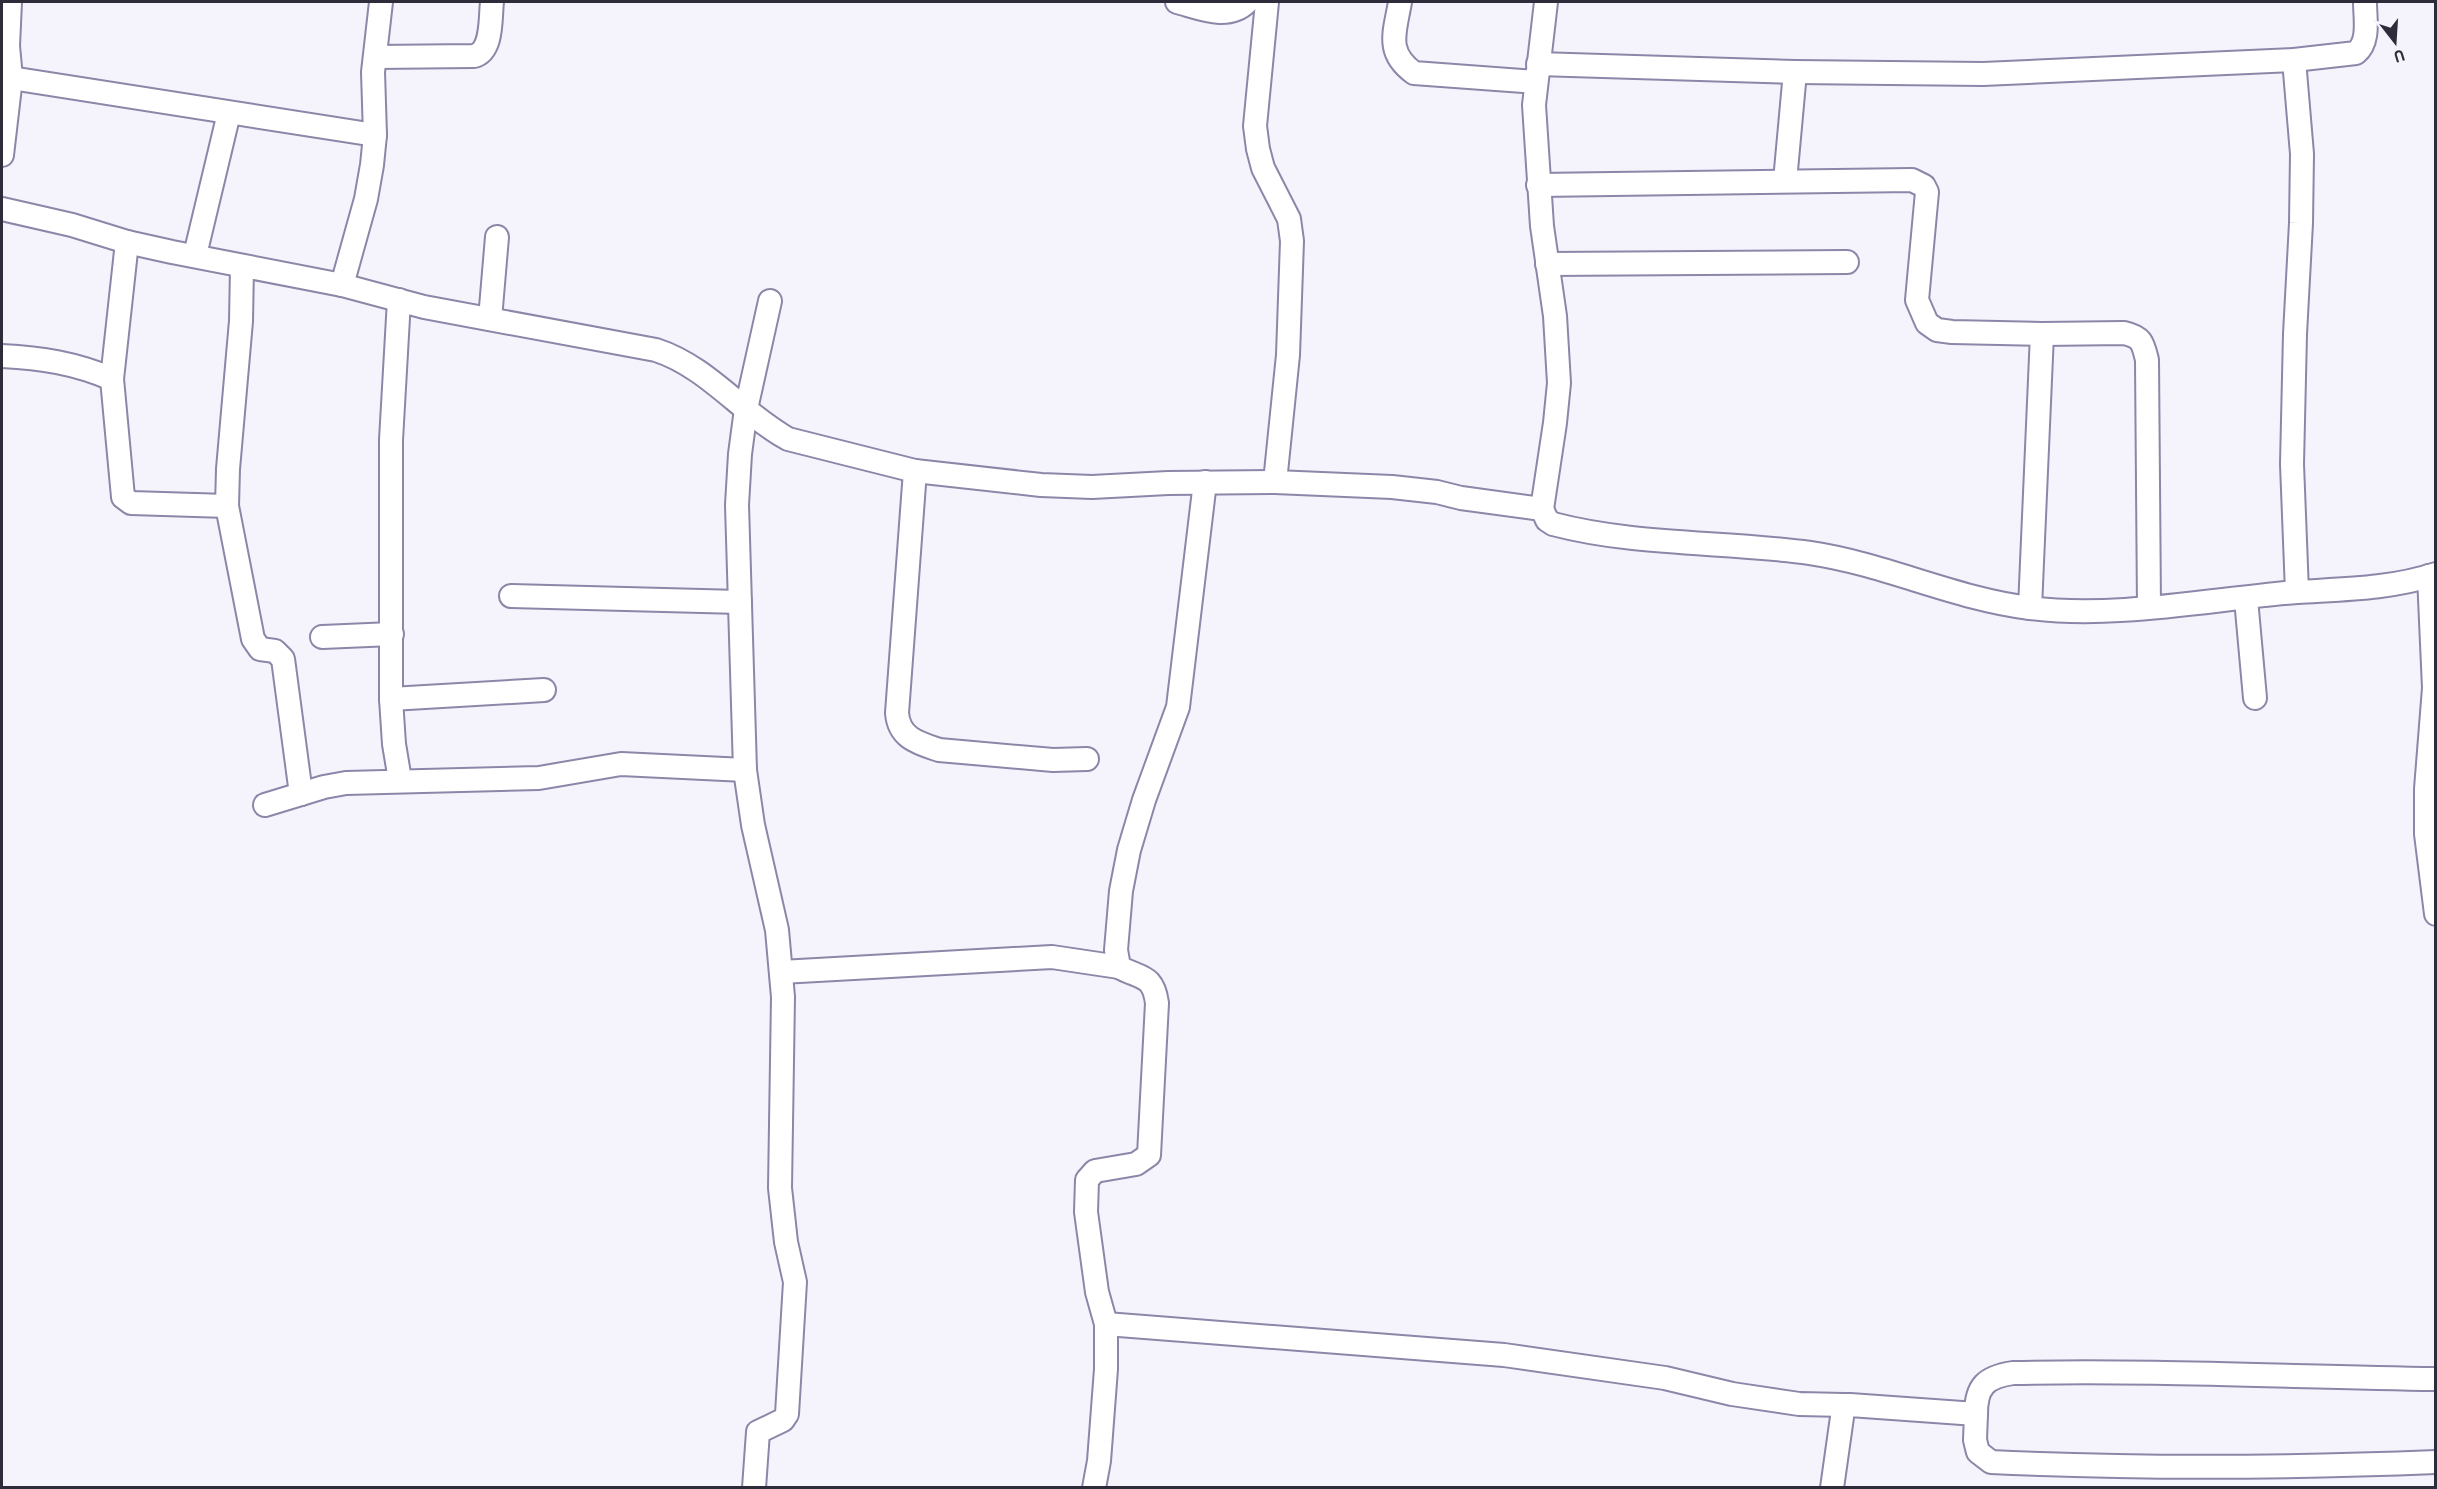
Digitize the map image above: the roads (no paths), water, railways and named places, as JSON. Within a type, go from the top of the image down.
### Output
[{"type":"street","points":[[2,155],[10,78],[8,46],[10,2]]},
{"type":"street","points":[[342,285],[366,199],[375,135],[375,57],[381,2]]},
{"type":"street","points":[[375,57],[474,57],[481,54],[489,34],[492,2]]},
{"type":"street","points":[[1177,2],[1218,13],[1242,7],[1247,2]]},
{"type":"street","points":[[1267,2],[1255,126],[1263,168],[1289,219],[1292,241],[1288,355],[1275,482]]},
{"type":"street","points":[[1400,2],[1393,44],[1396,55],[1404,66],[1414,73],[2004,74],[2294,60],[2356,54],[2363,48],[2365,37],[2365,2]]},
{"type":"street","points":[[1546,2],[1533,105],[1538,185],[1557,338],[1559,383],[1542,509],[1548,519],[1554,524],[1616,538],[1811,553],[1854,562],[1945,589],[2030,608],[2063,611],[2149,607],[2246,599],[2296,592],[2374,588],[2432,575],[2434,688],[2426,789],[2426,834],[2436,914]]},
{"type":"street","points":[[2294,60],[2302,154],[2292,464],[2296,592]]},
{"type":"street","points":[[1785,181],[1795,72]]},
{"type":"street","points":[[10,78],[375,135]]},
{"type":"street","points":[[195,255],[229,113]]},
{"type":"street","points":[[1538,185],[1912,180],[1918,183],[1927,192],[1917,300],[1927,323],[1938,330],[1952,333],[2124,333],[2135,335],[2141,340],[2147,360],[2149,607]]},
{"type":"street","points":[[2,209],[172,252],[342,285],[399,300],[490,319],[630,344],[676,357],[692,366],[770,429],[788,439],[915,471],[1041,485],[1092,487],[1205,482],[1275,482],[1403,489],[1542,509]]},
{"type":"street","points":[[490,319],[497,237]]},
{"type":"street","points":[[127,242],[112,379],[122,493],[125,500],[131,503],[227,506]]},
{"type":"street","points":[[1547,264],[1847,262]]},
{"type":"street","points":[[242,267],[241,321],[227,506],[253,639],[260,650],[275,651],[283,659],[301,794]]},
{"type":"street","points":[[399,300],[391,440],[391,699],[394,744],[400,780]]},
{"type":"street","points":[[754,1488],[758,1432],[783,1420],[787,1414],[794,1294],[793,1266],[786,1242],[780,1188],[783,997],[781,972],[777,930],[753,825],[745,770],[737,505],[746,409],[770,301]]},
{"type":"street","points":[[2030,608],[2042,334]]},
{"type":"street","points":[[2,356],[66,362],[88,368],[112,379]]},
{"type":"street","points":[[915,471],[897,713],[901,731],[906,736],[939,750],[1053,760],[1087,759]]},
{"type":"street","points":[[1119,967],[1116,950],[1121,891],[1129,850],[1144,800],[1178,707],[1205,482]]},
{"type":"street","points":[[511,596],[740,602]]},
{"type":"street","points":[[2246,599],[2255,698]]},
{"type":"street","points":[[322,637],[392,634]]},
{"type":"street","points":[[391,699],[543,690]]},
{"type":"street","points":[[265,805],[346,783],[539,778],[621,765],[745,770]]},
{"type":"street","points":[[781,972],[1052,957],[1119,967],[1150,981],[1157,1003],[1149,1155],[1136,1164],[1095,1172],[1088,1180],[1086,1212],[1097,1292],[1106,1324],[1106,1369],[1099,1461],[1094,1488]]},
{"type":"street","points":[[1106,1324],[1504,1355],[1665,1378],[1732,1394],[1799,1404],[1976,1414]]},
{"type":"street","points":[[2436,1379],[2145,1372],[2013,1373],[1997,1376],[1987,1381],[1981,1389],[1976,1402],[1975,1440],[1978,1452],[1991,1462],[2265,1468],[2436,1462]]},
{"type":"street","points":[[1832,1488],[1844,1405]]}]
